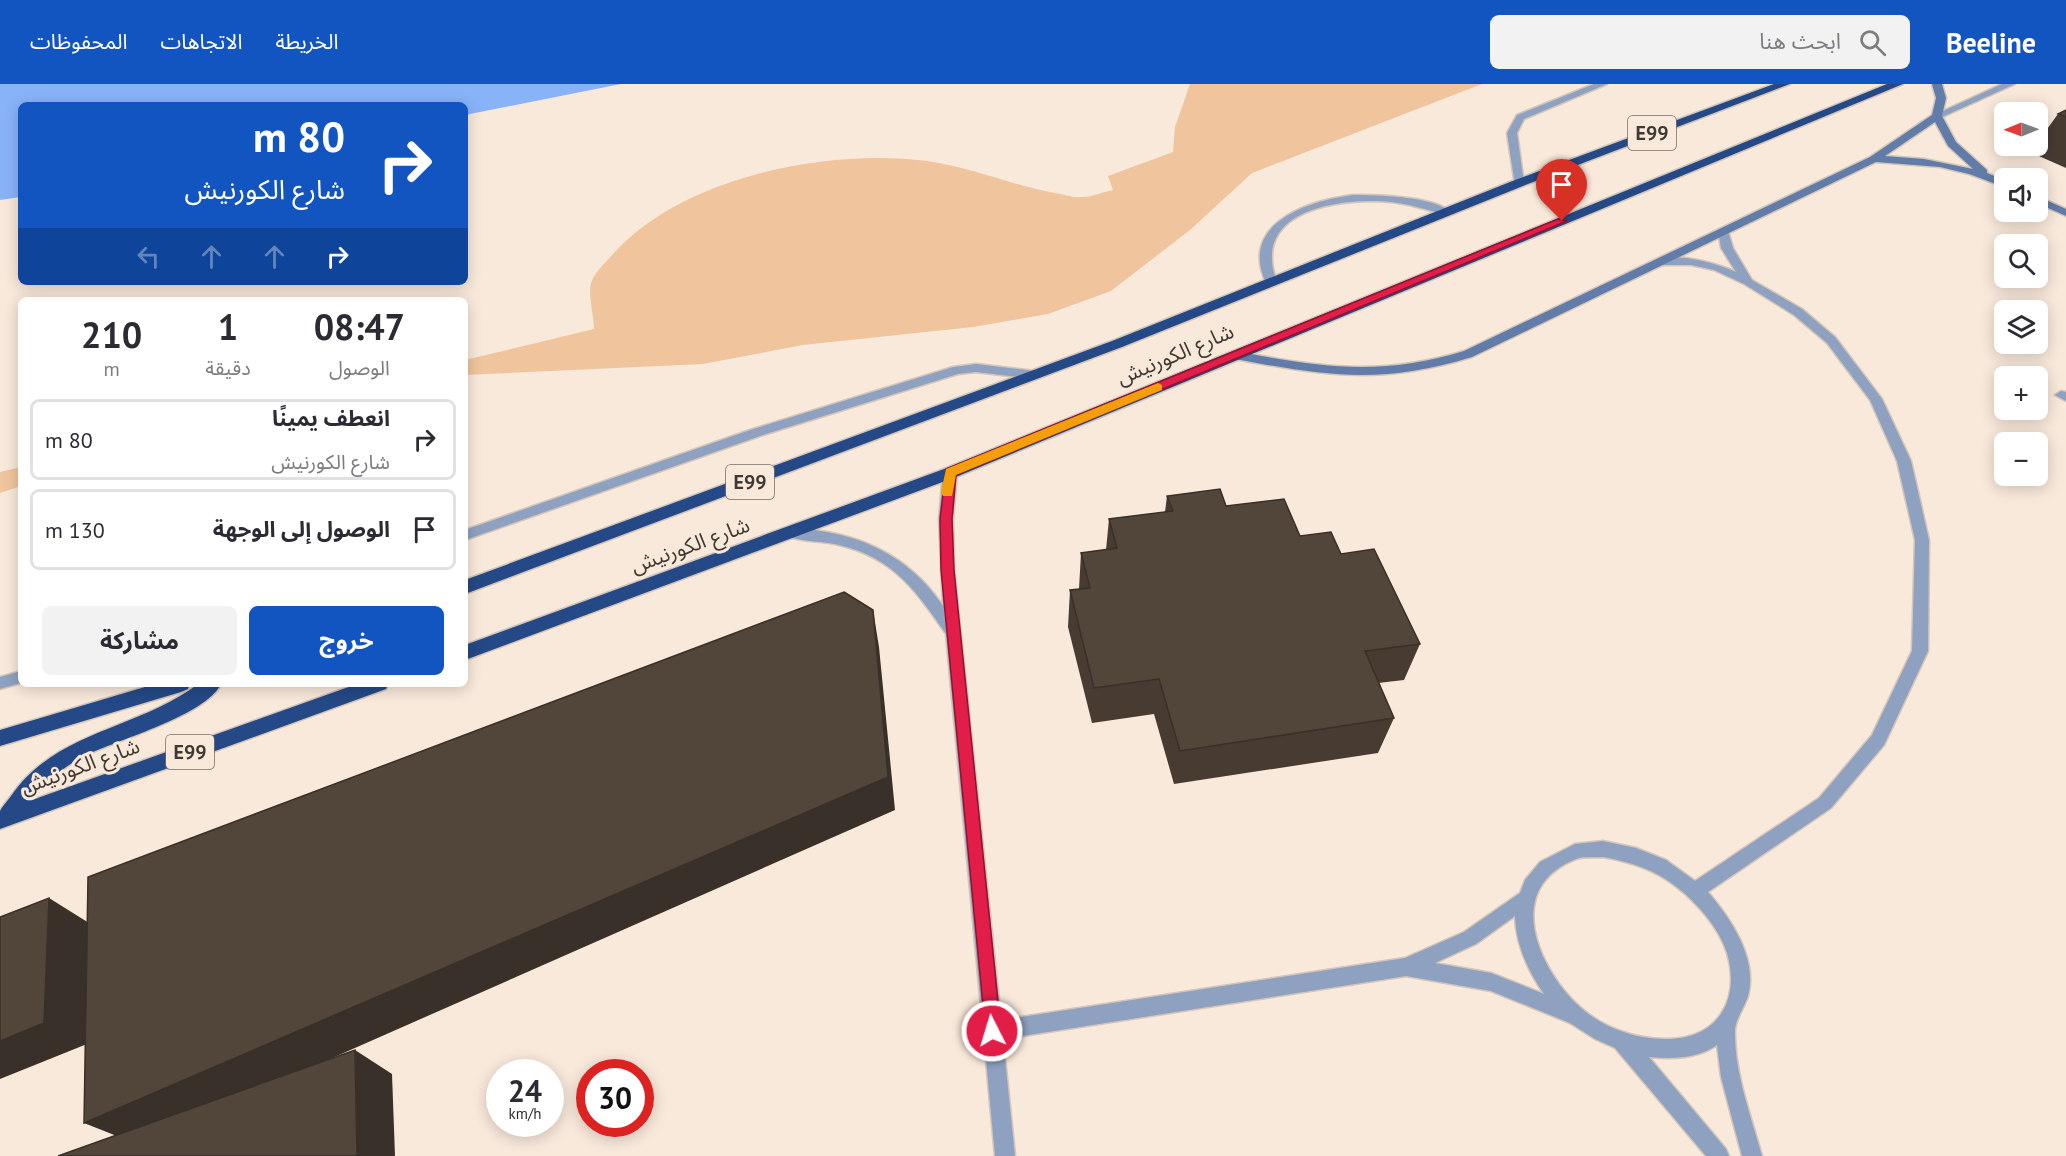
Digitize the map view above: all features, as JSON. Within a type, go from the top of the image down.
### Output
[{"type":"highway","name":"شارع الكورنيش","points":[[468,586],[1035,375],[1519,183],[1784,84]]},
{"type":"highway","name":"شارع الكورنيش","points":[[468,652],[794,533],[950,472],[1897,84]]},
{"type":"highway","points":[[0,738],[172,687]]},
{"type":"highway","points":[[4,818],[39,776],[63,759],[176,710],[208,687]]},
{"type":"highway","name":"شارع الكورنيش","points":[[4,818],[371,687]]},
{"type":"street","points":[[1519,183],[1512,133],[1520,117],[1602,84]]},
{"type":"street","points":[[1936,84],[1941,98],[1937,116],[1952,144],[1990,177]]},
{"type":"street","points":[[1235,355],[1334,373],[1371,374],[1439,365],[1468,354],[1874,159],[1937,116],[2010,84]]},
{"type":"street","points":[[1874,159],[1934,163],[1994,179]]},
{"type":"street","points":[[1271,283],[1265,267],[1264,252],[1269,238],[1285,221],[1309,207],[1351,198],[1374,198],[1414,203],[1446,212]]},
{"type":"street","points":[[2048,205],[2066,213]]},
{"type":"street","points":[[1723,231],[1727,248],[1748,282]]},
{"type":"street","points":[[1660,262],[1691,262],[1717,267],[1748,282],[1798,312],[1831,340],[1876,399],[1904,461],[1922,540],[1920,651],[1878,740],[1825,803],[1695,891]]},
{"type":"street","points":[[468,534],[755,433],[948,373],[976,368],[1035,375]]},
{"type":"street","points":[[950,472],[946,544],[1005,1156]]},
{"type":"street","points":[[794,533],[839,539],[880,555],[898,566],[914,579],[956,637]]},
{"type":"street","points":[[0,683],[18,678]]},
{"type":"street","points":[[992,1031],[1406,967],[1470,938],[1525,899],[1542,869],[1573,852],[1603,849],[1635,855],[1667,870],[1695,891],[1718,916],[1734,946],[1740,975],[1737,1004],[1725,1027],[1698,1045],[1662,1050],[1622,1042]]},
{"type":"street","points":[[1525,899],[1523,928],[1532,958],[1551,990],[1577,1016]]},
{"type":"street","points":[[1406,967],[1491,982],[1577,1016],[1622,1042],[1664,1087],[1719,1156]]},
{"type":"street","points":[[1725,1027],[1731,1077],[1752,1156]]},
{"type":"shaded area","points":[[1190,84],[1482,84],[1252,173],[1190,230],[1111,291],[1048,314],[973,327],[803,345],[703,364],[468,375],[468,359],[594,329],[590,288],[600,268],[642,227],[677,205],[716,187],[802,164],[845,159],[888,158],[943,164],[1039,190],[1075,197],[1090,196],[1113,190],[1108,176],[1173,152],[1175,127]]},
{"type":"shaded area","points":[[18,468],[18,487],[0,493],[0,472]]},
{"type":"water","points":[[0,84],[621,84],[468,114],[468,102],[18,102],[18,197],[0,200]]},
{"type":"building","points":[[2066,110],[2066,117],[2058,114]]},
{"type":"building","points":[[1220,489],[1226,506],[1284,499],[1300,536],[1331,532],[1341,554],[1374,549],[1420,644],[1365,651],[1394,718],[1180,751],[1159,679],[1094,688],[1070,590],[1090,588],[1081,553],[1117,548],[1109,519],[1173,511],[1167,496]]},
{"type":"building","points":[[844,592],[873,610],[888,777],[84,1123],[88,877]]},
{"type":"building","points":[[49,898],[44,1023],[0,1041],[0,917]]},
{"type":"building","points":[[355,1050],[357,1156],[58,1156]]},
{"type":"slow traffic","points":[[947,492],[950,472],[1158,387]]},
{"type":"route","points":[[992,1031],[956,637],[947,570],[946,519],[950,472],[1562,221]]}]
